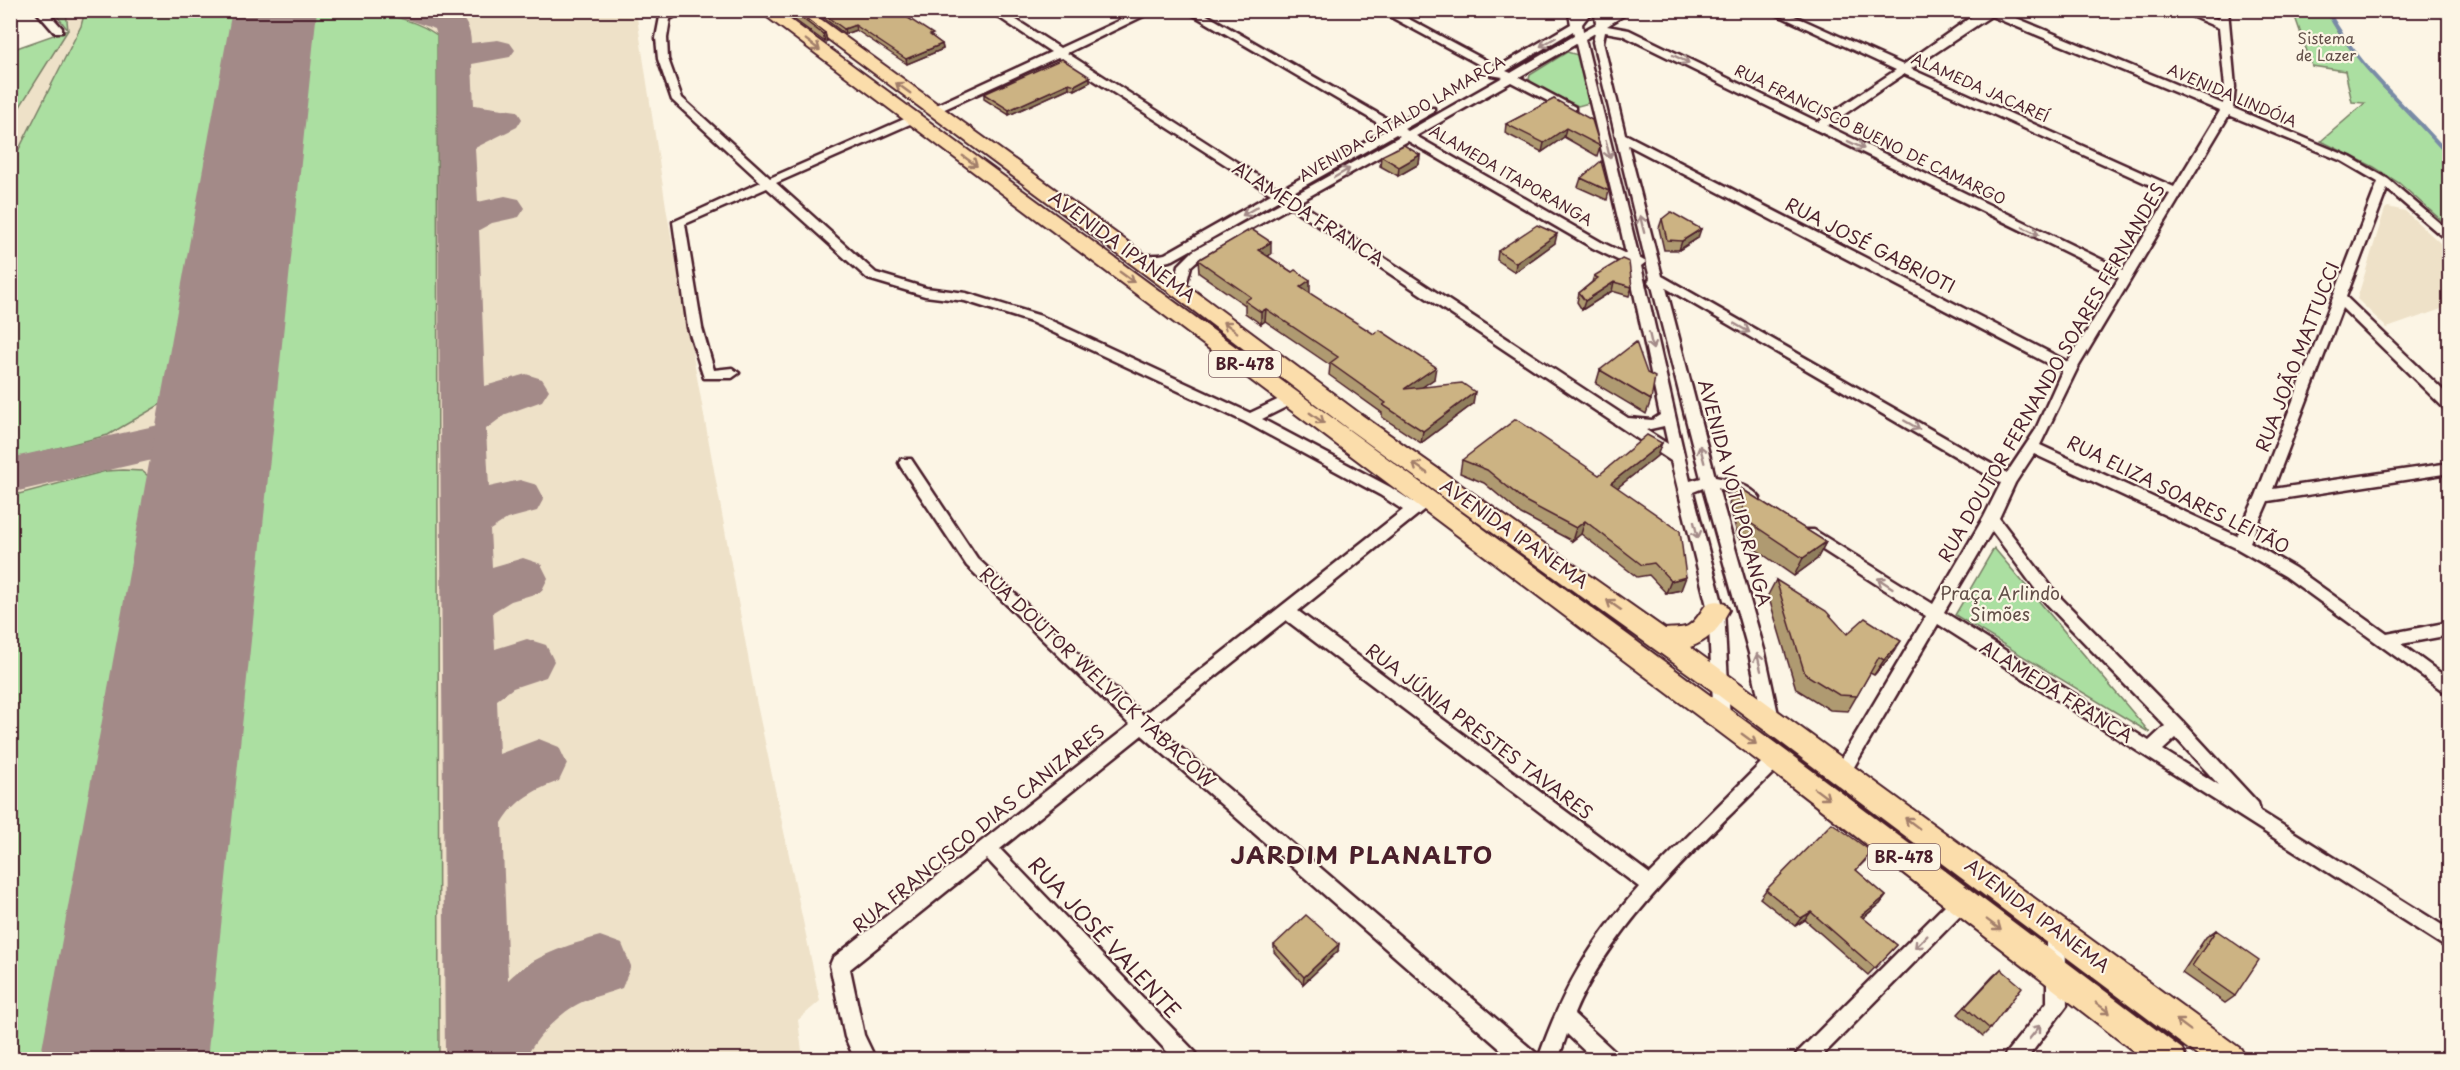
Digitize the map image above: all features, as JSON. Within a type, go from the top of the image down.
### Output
[{"type":"main road","name":"AVENIDA IPANEMA","points":[[766,10],[1291,399],[1419,505],[1776,759],[2170,1059]]},
{"type":"main road","name":"AVENIDA IPANEMA","points":[[797,10],[1180,290],[1355,422],[1771,719],[2230,1059]]},
{"type":"main road","points":[[1661,639],[1689,639],[1705,628],[1716,610]]},
{"type":"street","points":[[40,10],[58,30]]},
{"type":"street","points":[[681,10],[665,17],[660,31],[668,82],[677,100],[872,276],[925,292],[966,297],[1036,319],[1250,419],[1385,491],[1419,505]]},
{"type":"street","name":"ALAMEDA FRANCA","points":[[993,10],[1279,194],[1678,458]]},
{"type":"street","points":[[933,110],[1151,10]]},
{"type":"street","name":"ALAMEDA ITAPORANGA","points":[[1190,10],[1597,244],[1635,271]]},
{"type":"street","points":[[1383,10],[1505,73],[1602,127]]},
{"type":"street","name":"AVENIDA VOTUPORANGA","points":[[1573,10],[1587,33],[1620,136],[1709,482],[1756,653],[1771,719]]},
{"type":"street","name":"AVENIDA CATALDO LAMARCA","points":[[1587,33],[1584,14],[1597,10]]},
{"type":"street","name":"AVENIDA VOTUPORANGA","points":[[1597,10],[1602,18],[1587,33],[1584,53],[1628,235],[1685,490],[1716,610],[1722,720]]},
{"type":"street","name":"AVENIDA CATALDO LAMARCA","points":[[1505,73],[1561,49],[1627,10]]},
{"type":"street","name":"ALAMEDA JACAREÍ","points":[[1773,10],[2175,192]]},
{"type":"street","points":[[2182,10],[2224,27]]},
{"type":"street","name":"RUA DOUTOR FERNANDO SOARES FERNANDES","points":[[1842,772],[1991,519],[2009,480],[2032,447],[2070,369],[2227,109],[2230,87],[2223,10]]},
{"type":"street","points":[[1818,127],[1989,11]]},
{"type":"street","name":"AVENIDA LINDÓIA","points":[[1989,11],[2346,159],[2384,181],[2450,239]]},
{"type":"street","name":"RUA FRANCISCO BUENO DE CAMARGO","points":[[1587,33],[1602,36],[1610,32],[1629,33],[2125,276]]},
{"type":"street","name":"AVENIDA CATALDO LAMARCA","points":[[1180,290],[1185,265],[1197,254],[1291,202],[1402,132],[1505,73],[1587,33]]},
{"type":"street","points":[[1561,49],[1572,47],[1584,53]]},
{"type":"street","points":[[732,373],[709,375],[695,328],[679,222],[913,119]]},
{"type":"street","name":"AVENIDA CATALDO LAMARCA","points":[[1138,259],[1153,261],[1169,258],[1279,194],[1402,132]]},
{"type":"street","name":"RUA JOSÉ GABRIOTI","points":[[1620,136],[2070,369]]},
{"type":"street","points":[[1625,158],[1633,152],[1654,154]]},
{"type":"street","name":"RUA JOÃO MATTUCCI","points":[[2241,544],[2340,299],[2384,181]]},
{"type":"street","name":"ALAMEDA ITAPORANGA","points":[[1597,244],[1617,242],[1628,235]]},
{"type":"street","points":[[1635,271],[1646,284],[1654,282],[1655,273]]},
{"type":"street","points":[[1635,271],[1655,273],[1692,299],[2009,480]]},
{"type":"street","points":[[1663,304],[1671,298],[1692,299]]},
{"type":"street","points":[[2340,299],[2450,406]]},
{"type":"street","points":[[1250,419],[1291,399]]},
{"type":"street","points":[[1622,419],[1647,425],[1658,424],[1664,421],[1668,414]]},
{"type":"street","name":"RUA ELIZA SOARES LEITÃO","points":[[2032,447],[2241,544],[2289,572],[2450,689]]},
{"type":"street","name":"RUA DOUTOR WELVICK TABACOW","points":[[906,463],[972,561],[1141,724],[1529,1059]]},
{"type":"street","points":[[2262,496],[2450,468]]},
{"type":"street","points":[[1685,490],[1693,484],[1709,482],[1727,484],[1767,507]]},
{"type":"street","name":"RUA FRANCISCO DIAS CANIZARES","points":[[866,1059],[855,1037],[840,964],[1419,505]]},
{"type":"street","name":"ALAMEDA FRANCA","points":[[1991,519],[2051,598],[2176,726],[2265,824]]},
{"type":"street","name":"ALAMEDA FRANCA","points":[[1796,526],[2450,941]]},
{"type":"street","name":"RUA JÚNIA PRESTES TAVARES","points":[[1285,610],[1650,885]]},
{"type":"street","points":[[2385,641],[2450,628]]},
{"type":"street","name":"ALAMEDA FRANCA","points":[[2149,750],[2165,739],[2176,726]]},
{"type":"street","points":[[1548,1059],[1563,1017],[1588,968],[1650,885],[1776,759]]},
{"type":"street","name":"RUA JOSÉ VALENTE","points":[[987,847],[1189,1059]]},
{"type":"street","points":[[1804,1059],[1962,901]]},
{"type":"street","points":[[2013,1059],[2057,1005],[2056,930]]},
{"type":"street","points":[[1563,1017],[1609,1059]]},
{"type":"shaded area","points":[[53,11],[636,11],[667,213],[756,700],[820,1001],[798,1020],[803,1059],[11,1059],[10,50],[68,30]]},
{"type":"shaded area","points":[[2388,207],[2405,211],[2449,251],[2450,306],[2387,328],[2357,299],[2385,209]]},
{"type":"green space","points":[[53,11],[66,11],[68,30]]},
{"type":"green space","points":[[85,11],[241,11],[168,400],[108,435],[11,460],[11,165],[81,26]]},
{"type":"green space","points":[[301,11],[354,11],[389,16],[422,26],[437,35],[439,1059],[171,1059],[298,14]]},
{"type":"green space","name":"Sistema de Lazer","points":[[2293,11],[2327,11],[2340,35],[2384,88],[2422,124],[2449,157],[2449,227],[2399,183],[2374,167],[2321,141],[2365,103],[2352,102],[2345,71],[2312,66]]},
{"type":"green space","points":[[68,30],[11,121],[11,50]]},
{"type":"green space","points":[[1567,52],[1578,55],[1589,103],[1578,106],[1533,84],[1529,79],[1530,75]]},
{"type":"green space","points":[[106,471],[142,471],[153,480],[55,1059],[11,1059],[11,496]]},
{"type":"green space","name":"Praça Arlindo Simões","points":[[1994,548],[2150,733],[1955,615]]},
{"type":"building","points":[[791,10],[795,10],[825,33],[823,34]]},
{"type":"building","points":[[818,10],[896,10],[933,34],[930,35],[942,44],[906,59],[855,25],[844,29]]},
{"type":"building","points":[[1062,59],[1090,77],[1075,85],[1069,83],[1009,110],[984,94]]},
{"type":"building","points":[[1554,99],[1592,120],[1600,146],[1566,128],[1544,143],[1506,124]]},
{"type":"building","points":[[1404,145],[1420,155],[1399,167],[1381,156]]},
{"type":"building","points":[[1601,161],[1609,191],[1581,178]]},
{"type":"building","points":[[1671,212],[1701,229],[1682,241],[1667,240],[1662,219]]},
{"type":"building","points":[[1537,225],[1557,234],[1516,263],[1498,251]]},
{"type":"building","points":[[1251,229],[1271,242],[1258,250],[1292,272],[1295,270],[1310,280],[1300,287],[1374,334],[1380,330],[1436,367],[1404,389],[1462,383],[1475,392],[1423,431],[1383,405],[1386,403],[1330,363],[1338,357],[1266,309],[1261,312],[1245,301],[1251,297],[1198,260]]},
{"type":"building","points":[[1622,259],[1629,262],[1632,287],[1614,282],[1585,301],[1579,293],[1598,278],[1594,276]]},
{"type":"building","points":[[1636,342],[1647,373],[1655,377],[1651,400],[1600,370]]},
{"type":"building","points":[[1516,419],[1599,475],[1647,435],[1662,443],[1611,483],[1680,531],[1686,577],[1671,581],[1654,563],[1642,565],[1585,521],[1576,528],[1525,501],[1487,470],[1462,460]]},
{"type":"building","points":[[1737,486],[1826,542],[1803,558],[1746,520]]},
{"type":"building","points":[[1776,580],[1826,611],[1847,634],[1865,618],[1901,641],[1884,660],[1879,657],[1857,696],[1839,695],[1805,674]]},
{"type":"building","points":[[1832,823],[1872,852],[1856,870],[1886,896],[1861,916],[1897,945],[1875,968],[1811,912],[1801,918],[1766,890]]},
{"type":"building","points":[[1306,915],[1339,944],[1304,977],[1274,945]]},
{"type":"building","points":[[2216,930],[2259,960],[2235,996],[2192,966]]},
{"type":"building","points":[[2001,969],[2022,987],[1990,1029],[1965,1007]]},
{"type":"waterway","points":[[2327,10],[2339,31],[2368,69],[2450,157]]},
{"type":"taxiway","points":[[412,10],[450,23],[454,36],[454,52]]},
{"type":"taxiway","points":[[454,52],[474,54],[498,50]]},
{"type":"taxiway","points":[[454,52],[457,145]]},
{"type":"taxiway","points":[[456,111],[478,118],[504,119],[467,136],[457,145]]},
{"type":"taxiway","points":[[457,145],[458,225]]},
{"type":"taxiway","points":[[458,225],[479,214],[505,208]]},
{"type":"taxiway","points":[[458,225],[463,428]]},
{"type":"taxiway","points":[[463,428],[475,412],[490,402],[526,390]]},
{"type":"taxiway","points":[[10,476],[174,438],[198,424],[218,405]]},
{"type":"taxiway","points":[[463,428],[478,1060]]},
{"type":"taxiway","points":[[466,524],[483,509],[520,498]]},
{"type":"taxiway","points":[[468,605],[486,590],[523,578]]},
{"type":"taxiway","points":[[470,695],[480,681],[487,676],[527,661]]},
{"type":"taxiway","points":[[473,820],[485,798],[498,783],[515,773],[539,764]]},
{"type":"taxiway","points":[[491,1060],[508,1025],[541,992],[564,977],[600,966]]},
{"type":"runway","points":[[123,1060],[275,10]]},
{"type":"district","name":"JARDIM PLANALTO","points":[[1362,856]]}]
